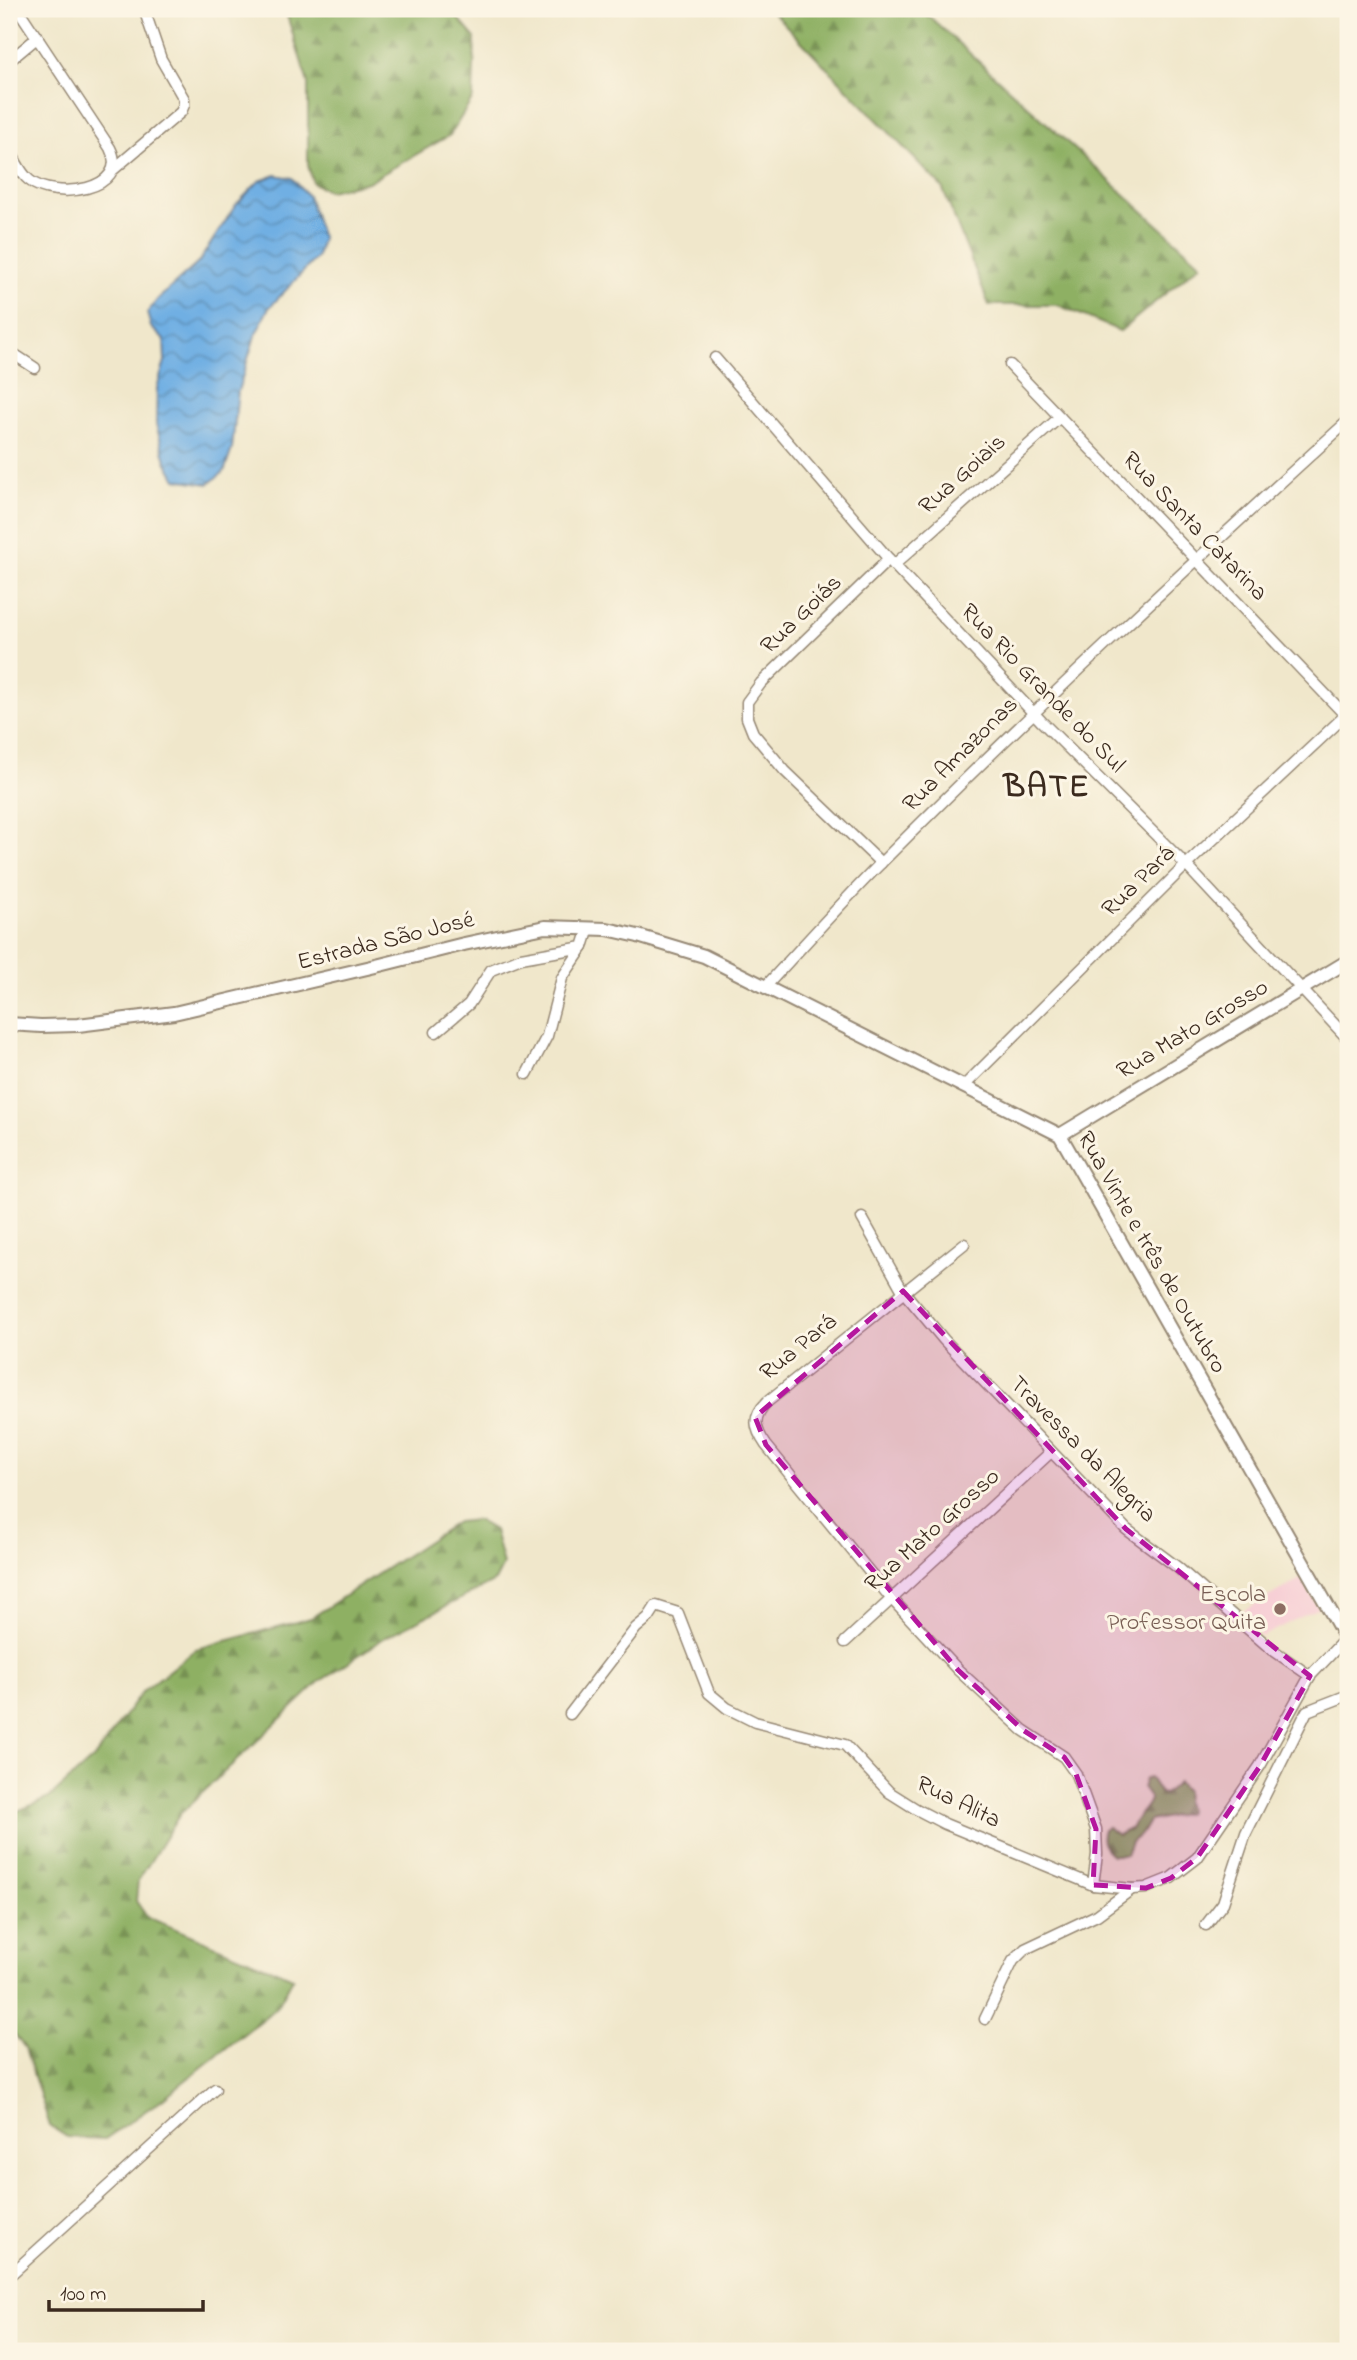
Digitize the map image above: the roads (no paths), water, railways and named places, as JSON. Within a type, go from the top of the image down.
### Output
[{"type":"street","points":[[18,9],[110,148],[114,156],[114,169]]},
{"type":"street","points":[[9,148],[29,180],[43,189],[57,191],[86,188],[106,179],[114,169],[181,112],[184,99],[161,60],[144,9]]},
{"type":"street","points":[[9,61],[38,37]]},
{"type":"street","points":[[9,351],[35,368]]},
{"type":"street","name":"Rua Rio Grande do Sul","points":[[715,358],[892,562],[1033,713],[1186,865],[1348,1039]]},
{"type":"street","name":"Rua Santa Catarina","points":[[1010,365],[1347,716]]},
{"type":"street","name":"Rua Goiais","points":[[892,562],[1060,417]]},
{"type":"street","name":"Rua Amazonas","points":[[766,986],[881,863],[1033,713],[1196,559],[1348,421]]},
{"type":"street","name":"Rua Goiás","points":[[881,863],[785,771],[749,726],[746,710],[747,702],[761,683],[892,562]]},
{"type":"street","name":"Rua Pará","points":[[963,1087],[1186,865],[1347,716]]},
{"type":"street","name":"Estrada São José","points":[[10,1027],[78,1025],[174,1013],[464,944],[545,928],[589,928],[638,936],[704,956],[766,986]]},
{"type":"street","points":[[527,1074],[547,1036],[562,978],[583,947],[589,928]]},
{"type":"street","points":[[436,1032],[469,1004],[491,970],[521,958],[583,947]]},
{"type":"street","name":"Rua Mato Grosso","points":[[1060,1135],[1348,961]]},
{"type":"street","name":"Rua Vinte e três de Outubro","points":[[766,986],[1060,1135],[1347,1640]]},
{"type":"street","name":"Travessa da Alegria","points":[[862,1218],[903,1291],[944,1340],[1126,1529],[1177,1567],[1270,1648],[1310,1676]]},
{"type":"street","name":"Rua Pará","points":[[890,1597],[766,1445],[758,1432],[755,1417],[757,1411],[964,1244]]},
{"type":"street","name":"Rua Mato Grosso","points":[[845,1642],[890,1597],[1051,1452]]},
{"type":"street","points":[[890,1597],[958,1670],[1023,1730],[1054,1748],[1076,1774],[1096,1829],[1097,1854],[1093,1885]]},
{"type":"street","name":"Rua Alita","points":[[570,1714],[636,1628],[649,1617],[656,1606],[660,1606],[678,1613],[709,1693],[727,1708],[755,1722],[845,1745],[889,1792],[916,1810],[945,1824],[1093,1885],[1146,1888],[1171,1878],[1197,1858],[1260,1766],[1310,1676],[1347,1640]]},
{"type":"street","points":[[1206,1925],[1223,1903],[1246,1833],[1307,1711],[1343,1697],[1348,1699]]},
{"type":"street","points":[[985,2020],[1013,1961],[1026,1949],[1097,1915],[1132,1889]]},
{"type":"street","points":[[9,2276],[215,2089]]},
{"type":"water","points":[[276,175],[292,178],[308,196],[322,238],[317,257],[268,309],[255,336],[238,391],[232,449],[224,472],[208,484],[176,479],[166,461],[156,424],[157,388],[165,361],[164,340],[151,327],[147,313],[158,299],[198,263],[236,205],[259,181]]},
{"type":"place","name":"Escola Professor Quita","points":[[1280,1609]]},
{"type":"district","name":"BATE","points":[[1047,788]]}]
